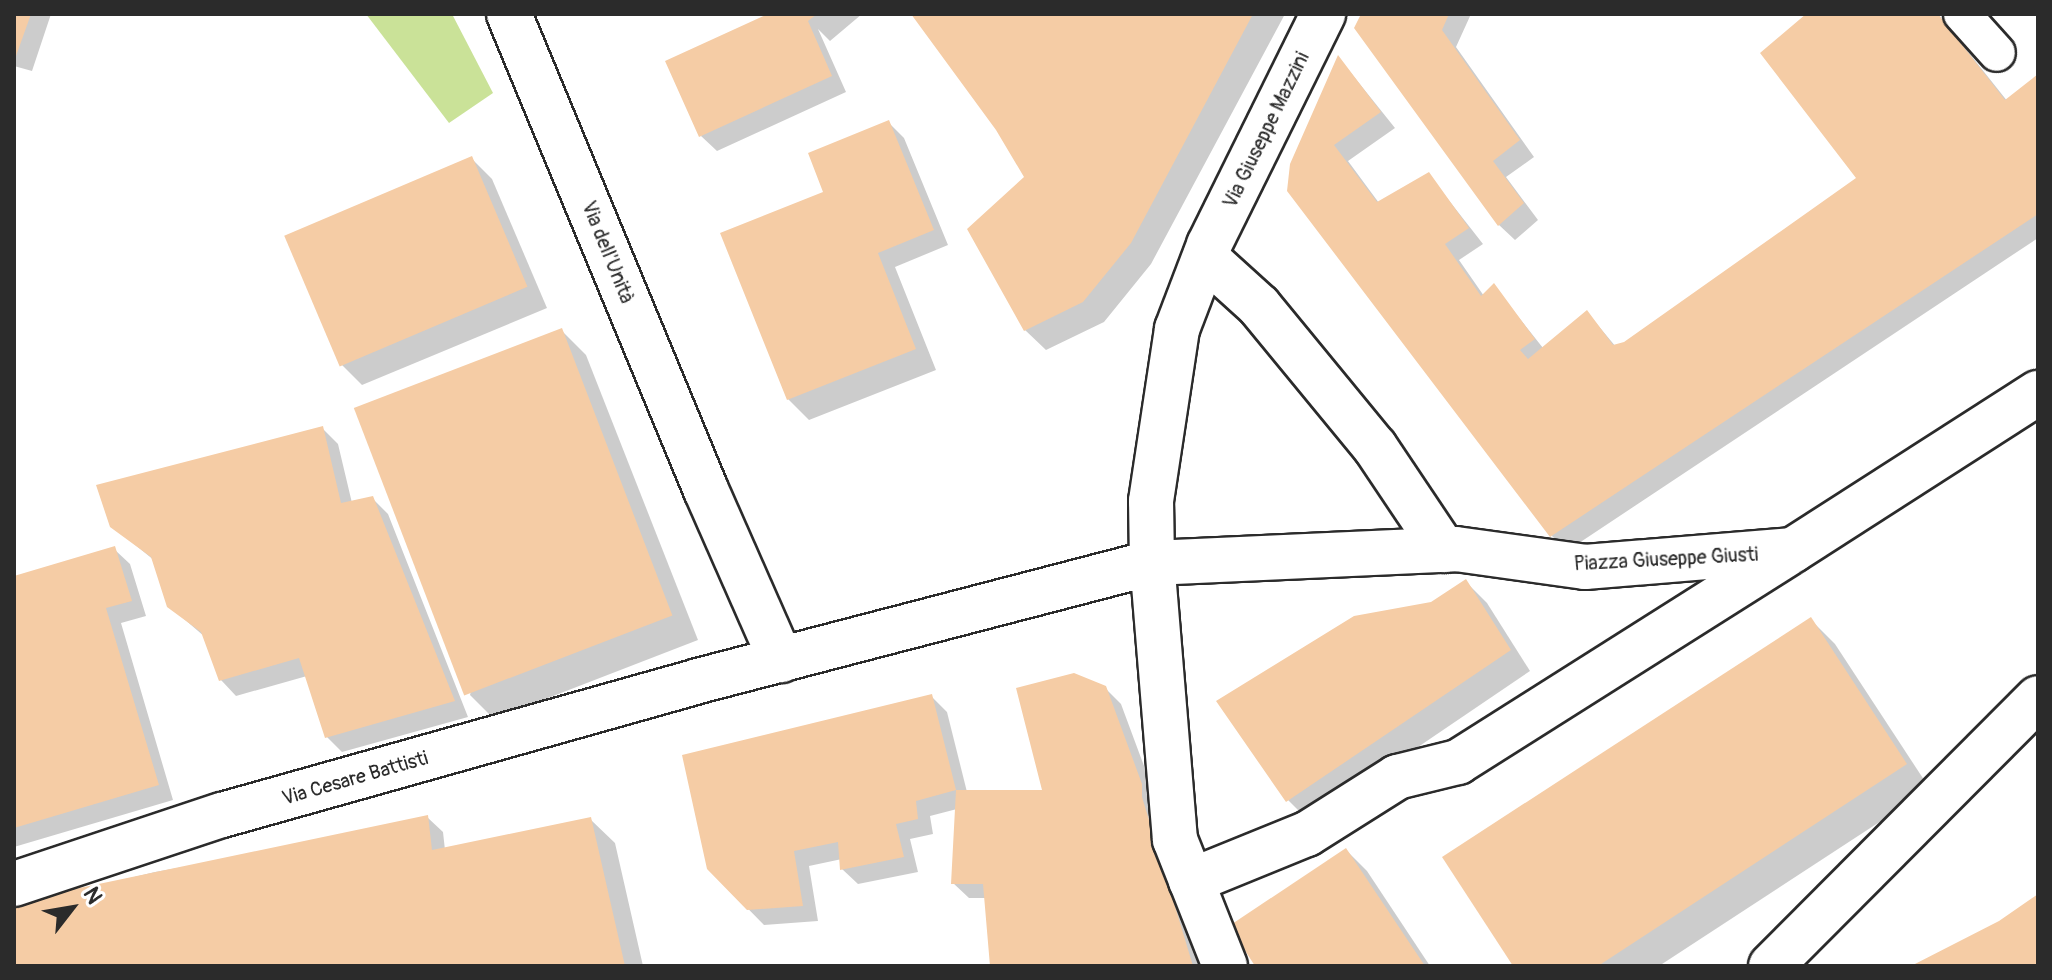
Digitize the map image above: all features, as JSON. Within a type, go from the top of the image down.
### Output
[{"type":"street","name":"Via Giuseppe Mazzini","points":[[1225,966],[1175,840],[1152,563],[1151,501],[1177,329],[1207,251],[1323,14]]},
{"type":"street","name":"Via dell'Unità","points":[[518,17],[706,490],[781,660]]},
{"type":"street","points":[[1207,251],[1259,306],[1365,435],[1444,550]]},
{"type":"street","name":"Piazza Giuseppe Giusti","points":[[781,660],[1152,563],[1229,553],[1456,549],[1585,567],[1793,550],[2038,393]]},
{"type":"street","points":[[1191,881],[1307,834],[1397,777],[1458,762],[1793,550]]},
{"type":"street","name":"Via Cesare Battisti","points":[[14,884],[222,815],[781,660]]},
{"type":"street","points":[[1771,966],[2038,698]]},
{"type":"lane","points":[[1962,14],[1997,53]]},
{"type":"green space","points":[[366,14],[452,14],[493,93],[449,123]]},
{"type":"building","points":[[14,14],[31,14],[16,56],[14,56]]},
{"type":"building","points":[[768,14],[817,14],[808,21],[832,76],[699,137],[665,61]]},
{"type":"building","points":[[911,14],[1253,14],[1131,243],[1083,302],[1024,331],[967,229],[1024,177],[996,130]]},
{"type":"building","points":[[1361,14],[1449,14],[1442,30],[1520,140],[1493,161],[1524,203],[1498,226],[1354,28]]},
{"type":"building","points":[[1806,14],[1938,14],[2005,100],[2038,74],[2038,214],[1550,537],[1287,191],[1290,164],[1338,55],[1381,112],[1334,145],[1377,202],[1429,172],[1469,228],[1445,244],[1481,296],[1494,283],[1535,339],[1520,350],[1528,359],[1587,310],[1613,345],[1624,342],[1856,178],[1760,53]]},
{"type":"building","points":[[889,120],[934,230],[878,253],[916,349],[787,400],[720,233],[823,192],[808,153]]},
{"type":"building","points":[[472,156],[527,287],[340,366],[284,236]]},
{"type":"building","points":[[562,328],[672,616],[464,695],[354,408]]},
{"type":"building","points":[[323,426],[341,503],[373,496],[455,701],[325,738],[299,658],[219,681],[201,632],[167,607],[151,557],[110,527],[96,485]]},
{"type":"building","points":[[115,546],[132,601],[106,608],[159,785],[14,828],[14,576]]},
{"type":"building","points":[[1466,579],[1511,650],[1286,802],[1216,701],[1354,616],[1431,602]]},
{"type":"building","points":[[1811,617],[1907,764],[1598,966],[1513,966],[1442,857]]},
{"type":"building","points":[[1074,673],[1106,686],[1142,784],[1142,797],[1193,966],[990,966],[983,884],[951,884],[956,790],[1042,790],[1016,688]]},
{"type":"building","points":[[932,694],[956,790],[916,801],[918,819],[896,824],[904,857],[840,870],[838,842],[794,851],[803,906],[747,910],[707,869],[682,755]]},
{"type":"building","points":[[428,815],[432,850],[591,817],[625,966],[14,966],[14,904],[27,899]]},
{"type":"building","points":[[1346,848],[1425,966],[1255,966],[1229,926]]},
{"type":"building","points":[[2038,894],[2038,966],[1911,966],[1999,921]]}]
